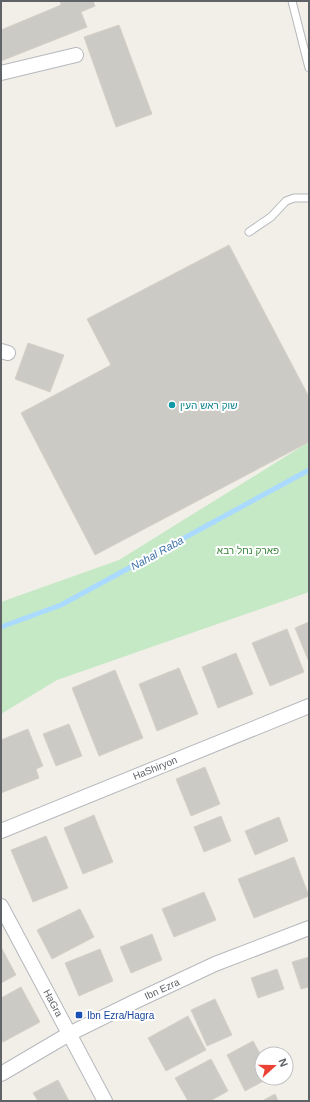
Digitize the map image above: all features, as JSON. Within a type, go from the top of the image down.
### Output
[{"type":"street","points":[[1,73],[76,55]]},
{"type":"street","name":"HaShiryon","points":[[1,831],[309,706]]},
{"type":"street","name":"HaGra","points":[[1,906],[105,1101]]},
{"type":"street","name":"Ibn Ezra","points":[[1,1074],[69,1034],[216,964],[309,928]]},
{"type":"lane","points":[[292,1],[309,68]]},
{"type":"lane","points":[[249,232],[271,217],[286,202],[294,198],[309,198]]},
{"type":"green space","name":"פארק נחל רבא","points":[[309,442],[309,592],[57,680],[1,714],[1,602],[119,560]]},
{"type":"building","points":[[60,1],[93,1],[95,6],[81,12],[87,27],[1,61],[1,30],[61,5]]},
{"type":"building","points":[[119,25],[152,114],[116,127],[84,37]]},
{"type":"building","name":"שוק ראש העין","points":[[229,245],[309,397],[309,442],[95,555],[21,413],[111,365],[87,319]]},
{"type":"building","points":[[28,343],[64,355],[50,392],[15,379]]},
{"type":"building","points":[[309,622],[309,662],[295,628]]},
{"type":"building","points":[[287,629],[304,672],[270,686],[252,643]]},
{"type":"building","points":[[236,653],[253,694],[218,708],[202,667]]},
{"type":"building","points":[[179,668],[198,714],[157,731],[139,684]]},
{"type":"building","points":[[115,670],[143,738],[99,756],[72,688]]},
{"type":"building","points":[[69,724],[82,756],[56,766],[43,734]]},
{"type":"building","points":[[28,729],[43,766],[36,769],[39,778],[1,793],[1,740]]},
{"type":"building","points":[[205,767],[220,804],[191,816],[176,779]]},
{"type":"building","points":[[94,815],[113,862],[83,874],[64,828]]},
{"type":"building","points":[[221,816],[231,841],[204,852],[194,827]]},
{"type":"building","points":[[279,817],[288,841],[255,855],[245,831]]},
{"type":"building","points":[[46,836],[68,888],[33,902],[11,850]]},
{"type":"building","points":[[294,857],[309,896],[254,918],[238,879]]},
{"type":"building","points":[[204,892],[216,920],[174,937],[162,909]]},
{"type":"building","points":[[80,909],[94,937],[52,959],[37,930]]},
{"type":"building","points":[[152,934],[162,960],[131,973],[120,947]]},
{"type":"building","points":[[1,947],[16,975],[1,983]]},
{"type":"building","points":[[100,949],[113,981],[79,996],[65,963]]},
{"type":"building","points":[[309,957],[309,987],[301,989],[292,962]]},
{"type":"building","points":[[277,969],[284,989],[258,998],[251,978]]},
{"type":"building","points":[[21,987],[40,1022],[3,1042],[1,1039],[1,998]]},
{"type":"building","points":[[215,999],[232,1035],[207,1046],[191,1010]]},
{"type":"building","points":[[188,1016],[206,1050],[166,1071],[148,1038]]},
{"type":"building","points":[[253,1041],[256,1046],[254,1046],[254,1086],[245,1091],[227,1055]]},
{"type":"building","points":[[211,1059],[228,1091],[210,1101],[188,1101],[175,1078]]},
{"type":"building","points":[[58,1080],[69,1101],[38,1101],[33,1093]]},
{"type":"building","points":[[275,1094],[278,1101],[262,1101]]},
{"type":"waterway","name":"Nahal Raba","points":[[1,627],[61,605],[309,470]]},
{"type":"place","name":"שוק ראש העין","points":[[172,405]]},
{"type":"place","name":"Ibn Ezra/Hagra","points":[[79,1015]]}]
